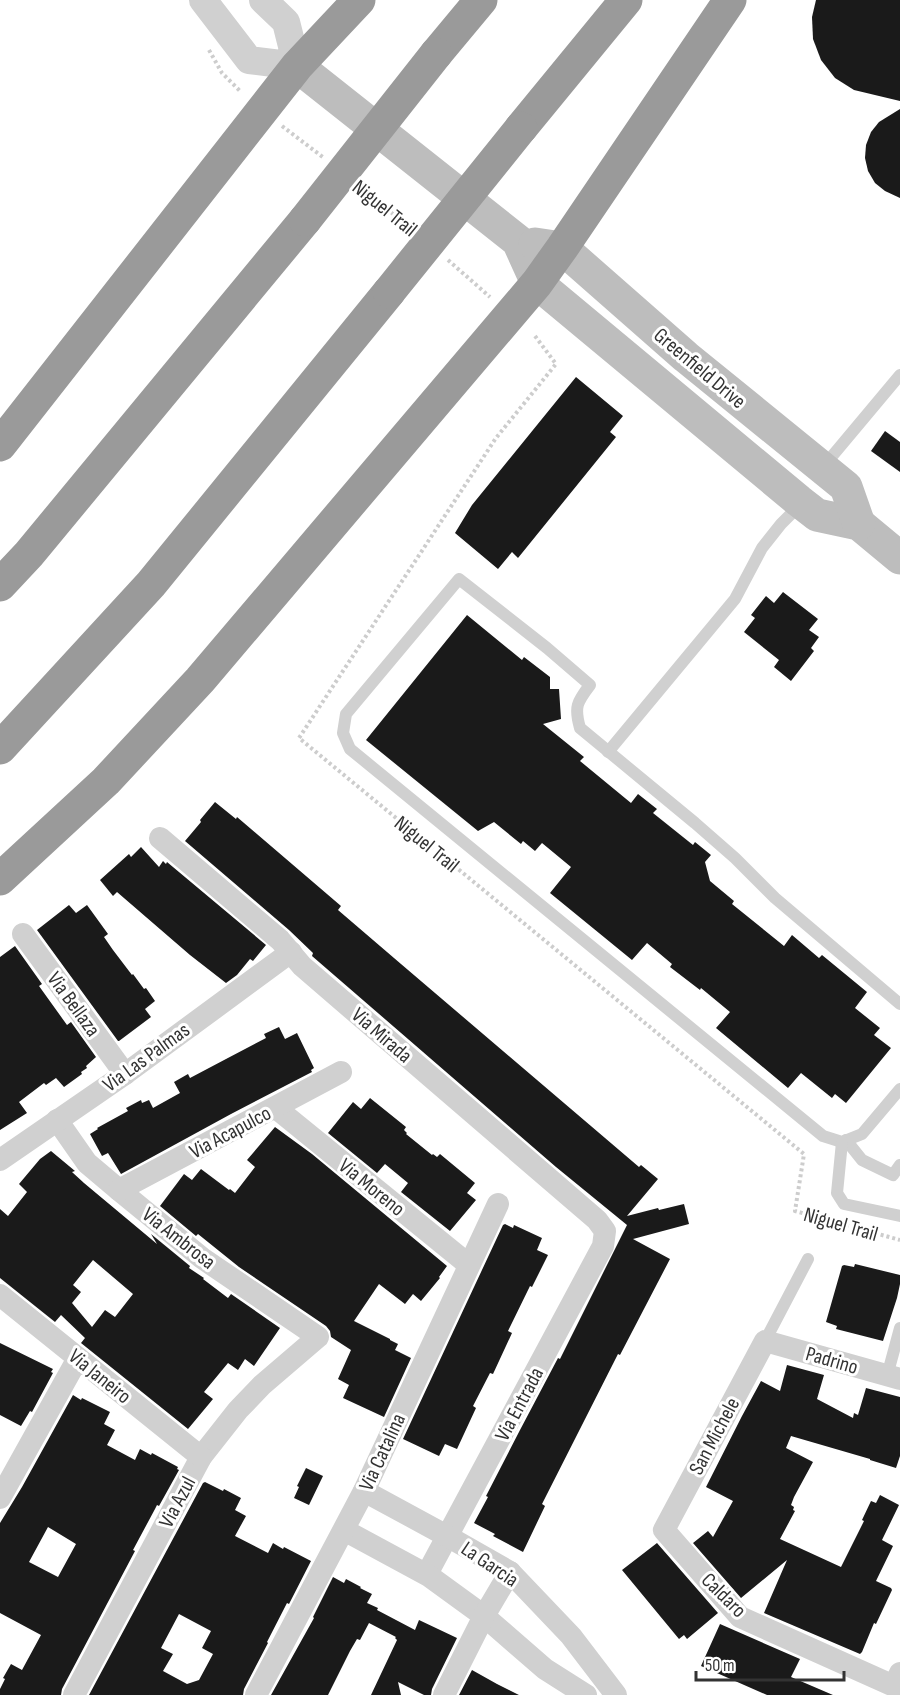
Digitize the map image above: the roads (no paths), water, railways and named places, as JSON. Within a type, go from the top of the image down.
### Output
[{"type":"highway","points":[[0,445],[297,66],[359,0]]},
{"type":"highway","points":[[0,585],[29,554],[305,220],[480,0]]},
{"type":"highway","points":[[0,748],[151,584],[626,0]]},
{"type":"highway","points":[[0,879],[106,781],[200,680],[537,283],[730,0]]},
{"type":"main road","name":"Greenfield Drive","points":[[297,66],[518,242],[537,283],[802,503],[817,515],[858,524],[900,558]]},
{"type":"main road","points":[[518,242],[562,248]]},
{"type":"main road","name":"Greenfield Drive","points":[[562,248],[686,357],[846,487],[858,524]]},
{"type":"street","points":[[203,0],[249,60],[297,66],[286,22],[263,0]]},
{"type":"street","name":"Via Mirada","points":[[160,838],[280,940],[302,966],[597,1220],[605,1231]]},
{"type":"street","name":"Via Bellaza","points":[[23,934],[125,1074]]},
{"type":"street","name":"Via Las Palmas","points":[[0,1160],[125,1074],[291,951]]},
{"type":"street","name":"Via Acapulco","points":[[118,1190],[341,1072]]},
{"type":"street","name":"Via Moreno","points":[[276,1108],[469,1266]]},
{"type":"street","name":"Via Ambrosa","points":[[57,1120],[87,1163],[118,1190],[202,1258],[318,1337]]},
{"type":"street","name":"Via Catalina","points":[[256,1695],[364,1491],[498,1204]]},
{"type":"street","name":"Via Entrada","points":[[426,1574],[603,1246],[605,1231]]},
{"type":"street","name":"Via Janeiro","points":[[0,1295],[201,1457]]},
{"type":"street","name":"Via Azul","points":[[74,1695],[201,1457],[238,1410],[262,1385],[318,1337]]},
{"type":"street","name":"Padrino","points":[[765,1341],[894,1377]]},
{"type":"street","name":"San Michele","points":[[664,1530],[765,1341]]},
{"type":"street","points":[[0,1498],[78,1358]]},
{"type":"street","name":"La Garcia","points":[[364,1491],[510,1572],[571,1636],[616,1695]]},
{"type":"street","points":[[344,1530],[426,1574],[484,1616],[545,1668],[586,1695]]},
{"type":"street","name":"Caldaro","points":[[664,1530],[740,1617],[890,1684]]},
{"type":"street","points":[[444,1695],[484,1616],[510,1572]]},
{"type":"lane","points":[[822,468],[900,375]]},
{"type":"lane","points":[[608,752],[735,599],[762,548],[802,503]]},
{"type":"lane","points":[[900,1004],[775,898],[735,858],[695,823],[580,728],[576,714],[580,698],[590,685],[459,579],[346,714],[343,733],[350,749],[359,757],[824,1136],[844,1141],[862,1160],[893,1175],[900,1165]]},
{"type":"lane","points":[[844,1141],[862,1134],[900,1089]]},
{"type":"lane","points":[[844,1141],[837,1193],[844,1204],[900,1216]]},
{"type":"lane","points":[[765,1341],[808,1259]]},
{"type":"lane","points":[[894,1377],[900,1328]]}]
